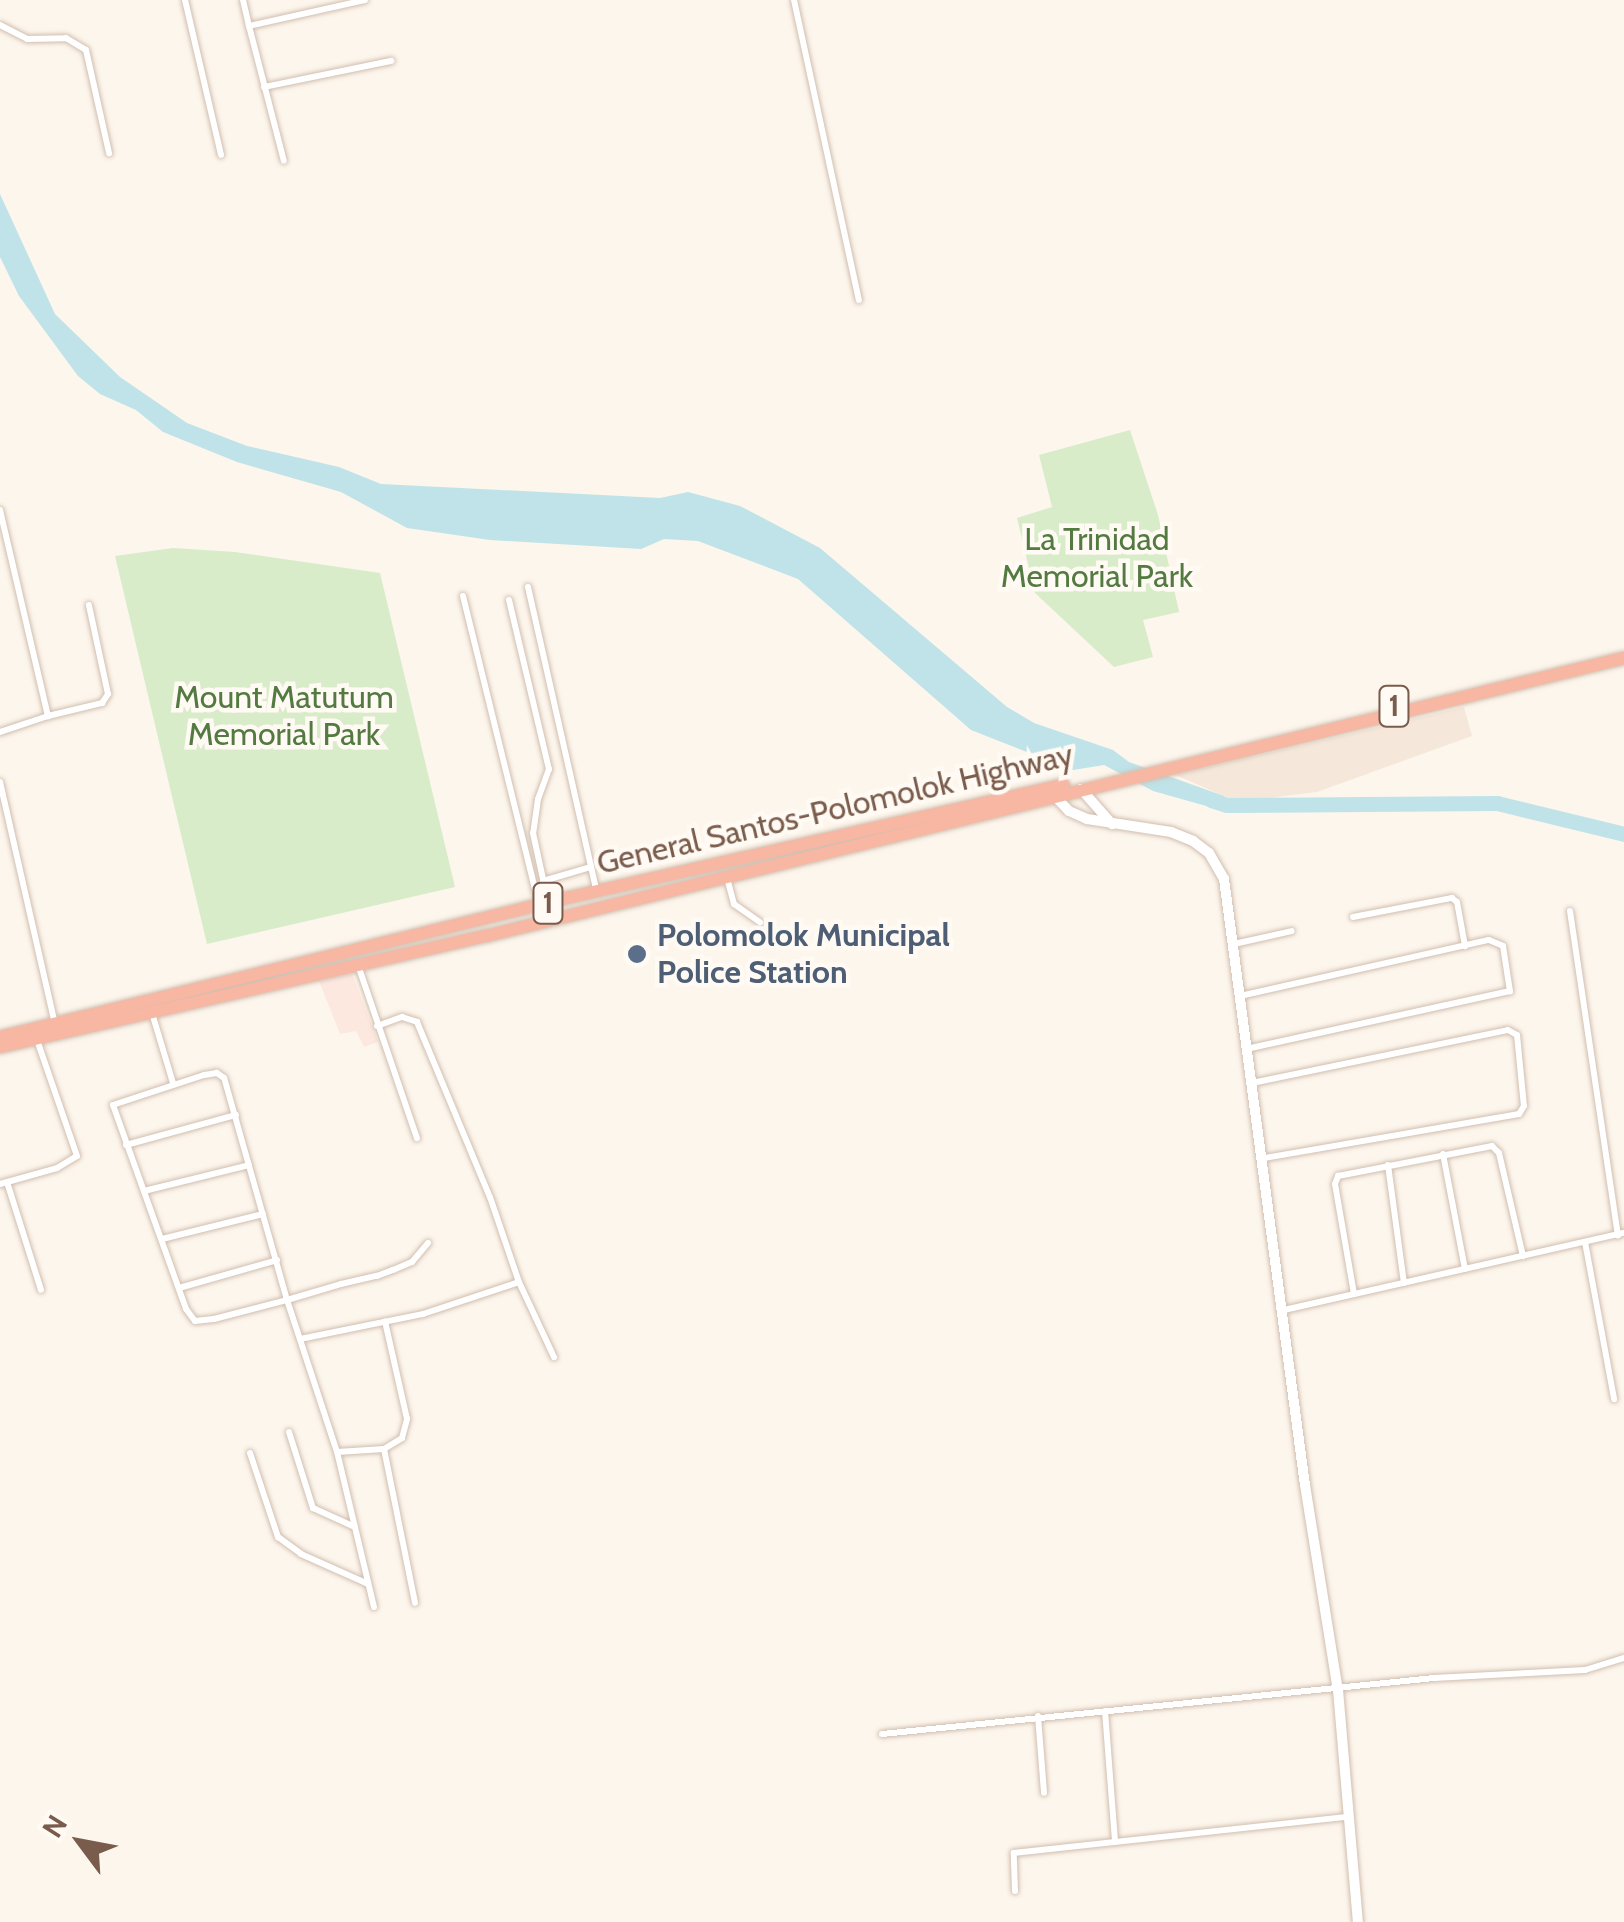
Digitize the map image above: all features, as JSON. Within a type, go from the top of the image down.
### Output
[{"type":"highway","name":"1","points":[[0,1047],[726,877],[1624,650]]},
{"type":"highway","name":"1","points":[[1169,763],[1624,658]]},
{"type":"highway","name":"General Santos-Polomolok Highway","points":[[0,1037],[544,904],[1104,779]]},
{"type":"street","points":[[186,0],[221,155]]},
{"type":"street","points":[[243,0],[284,161]]},
{"type":"street","points":[[249,26],[364,0]]},
{"type":"street","points":[[794,0],[859,300]]},
{"type":"street","points":[[0,25],[27,40],[66,38],[86,50],[109,153]]},
{"type":"street","points":[[264,87],[391,60]]},
{"type":"street","points":[[0,510],[48,716]]},
{"type":"street","points":[[528,588],[597,892]]},
{"type":"street","points":[[463,596],[544,904]]},
{"type":"street","points":[[509,600],[549,769],[538,799],[533,833],[544,904]]},
{"type":"street","points":[[0,732],[102,704],[108,694],[89,606]]},
{"type":"street","points":[[0,782],[56,1024]]},
{"type":"street","points":[[1081,789],[1113,824]]},
{"type":"street","points":[[1054,796],[1078,816],[1171,832],[1209,853],[1224,880],[1305,1484],[1338,1690],[1358,1922]]},
{"type":"street","points":[[543,881],[592,867]]},
{"type":"street","points":[[726,877],[734,904],[760,922]]},
{"type":"street","points":[[1353,918],[1452,898],[1458,902],[1464,946]]},
{"type":"street","points":[[1284,1310],[1621,1234],[1570,911]]},
{"type":"street","points":[[1232,944],[1292,931]]},
{"type":"street","points":[[1239,996],[1488,940],[1502,945],[1508,994],[1247,1049]]},
{"type":"street","points":[[358,965],[417,1138]]},
{"type":"street","points":[[151,1012],[173,1083]]},
{"type":"street","points":[[377,1026],[402,1017],[417,1022],[490,1198],[519,1282],[554,1357]]},
{"type":"street","points":[[1252,1083],[1508,1030],[1517,1034],[1524,1106],[1520,1114],[1264,1158]]},
{"type":"street","points":[[36,1038],[77,1156],[57,1168],[3,1183],[41,1290]]},
{"type":"street","points":[[374,1607],[337,1452],[287,1300],[236,1115],[220,1074],[173,1083],[114,1103],[126,1146],[190,1318],[200,1322],[287,1300],[403,1267],[428,1243]]},
{"type":"street","points":[[126,1146],[236,1115]]},
{"type":"street","points":[[1354,1294],[1335,1181],[1338,1176],[1490,1145],[1498,1150],[1523,1256]]},
{"type":"street","points":[[1443,1154],[1465,1269]]},
{"type":"street","points":[[144,1191],[249,1165]]},
{"type":"street","points":[[1388,1165],[1404,1283]]},
{"type":"street","points":[[162,1238],[263,1214]]},
{"type":"street","points":[[1584,1242],[1614,1399]]},
{"type":"street","points":[[179,1288],[277,1260]]},
{"type":"street","points":[[300,1339],[454,1305],[519,1282]]},
{"type":"street","points":[[337,1452],[384,1449],[402,1438],[407,1419],[385,1321]]},
{"type":"street","points":[[289,1432],[313,1508],[355,1527]]},
{"type":"street","points":[[384,1449],[415,1603]]},
{"type":"street","points":[[250,1453],[278,1537],[301,1554],[368,1584]]},
{"type":"street","points":[[882,1734],[1434,1678],[1585,1670],[1624,1658]]},
{"type":"street","points":[[1104,1711],[1115,1842]]},
{"type":"street","points":[[1038,1716],[1044,1793]]},
{"type":"street","points":[[1015,1891],[1014,1853],[1349,1817]]},
{"type":"shaded area","points":[[1464,707],[1472,736],[1317,792],[1237,802],[1176,775]]},
{"type":"shaded area","points":[[352,974],[378,1042],[364,1047],[356,1031],[340,1034],[319,981]]},
{"type":"green space","name":"La Trinidad Memorial Park","points":[[1130,430],[1158,515],[1179,612],[1143,620],[1153,657],[1114,667],[1035,593],[1017,518],[1052,507],[1039,455]]},
{"type":"green space","name":"Mount Matutum Memorial Park","points":[[173,548],[235,552],[380,573],[455,887],[207,944],[115,556]]},
{"type":"water","points":[[0,194],[55,314],[120,377],[187,423],[247,446],[339,467],[381,484],[660,498],[688,492],[740,506],[820,548],[1007,707],[1034,723],[1113,750],[1129,762],[1224,796],[1226,805],[1217,809],[1153,791],[1104,765],[1073,770],[971,730],[798,579],[698,541],[664,539],[641,549],[490,540],[407,528],[341,492],[237,462],[163,432],[136,410],[100,394],[78,376],[19,296],[0,257]]},
{"type":"waterway","points":[[1211,800],[1226,805],[1497,803],[1624,834]]},
{"type":"place","name":"Polomolok Municipal Police Station","points":[[637,954]]}]
